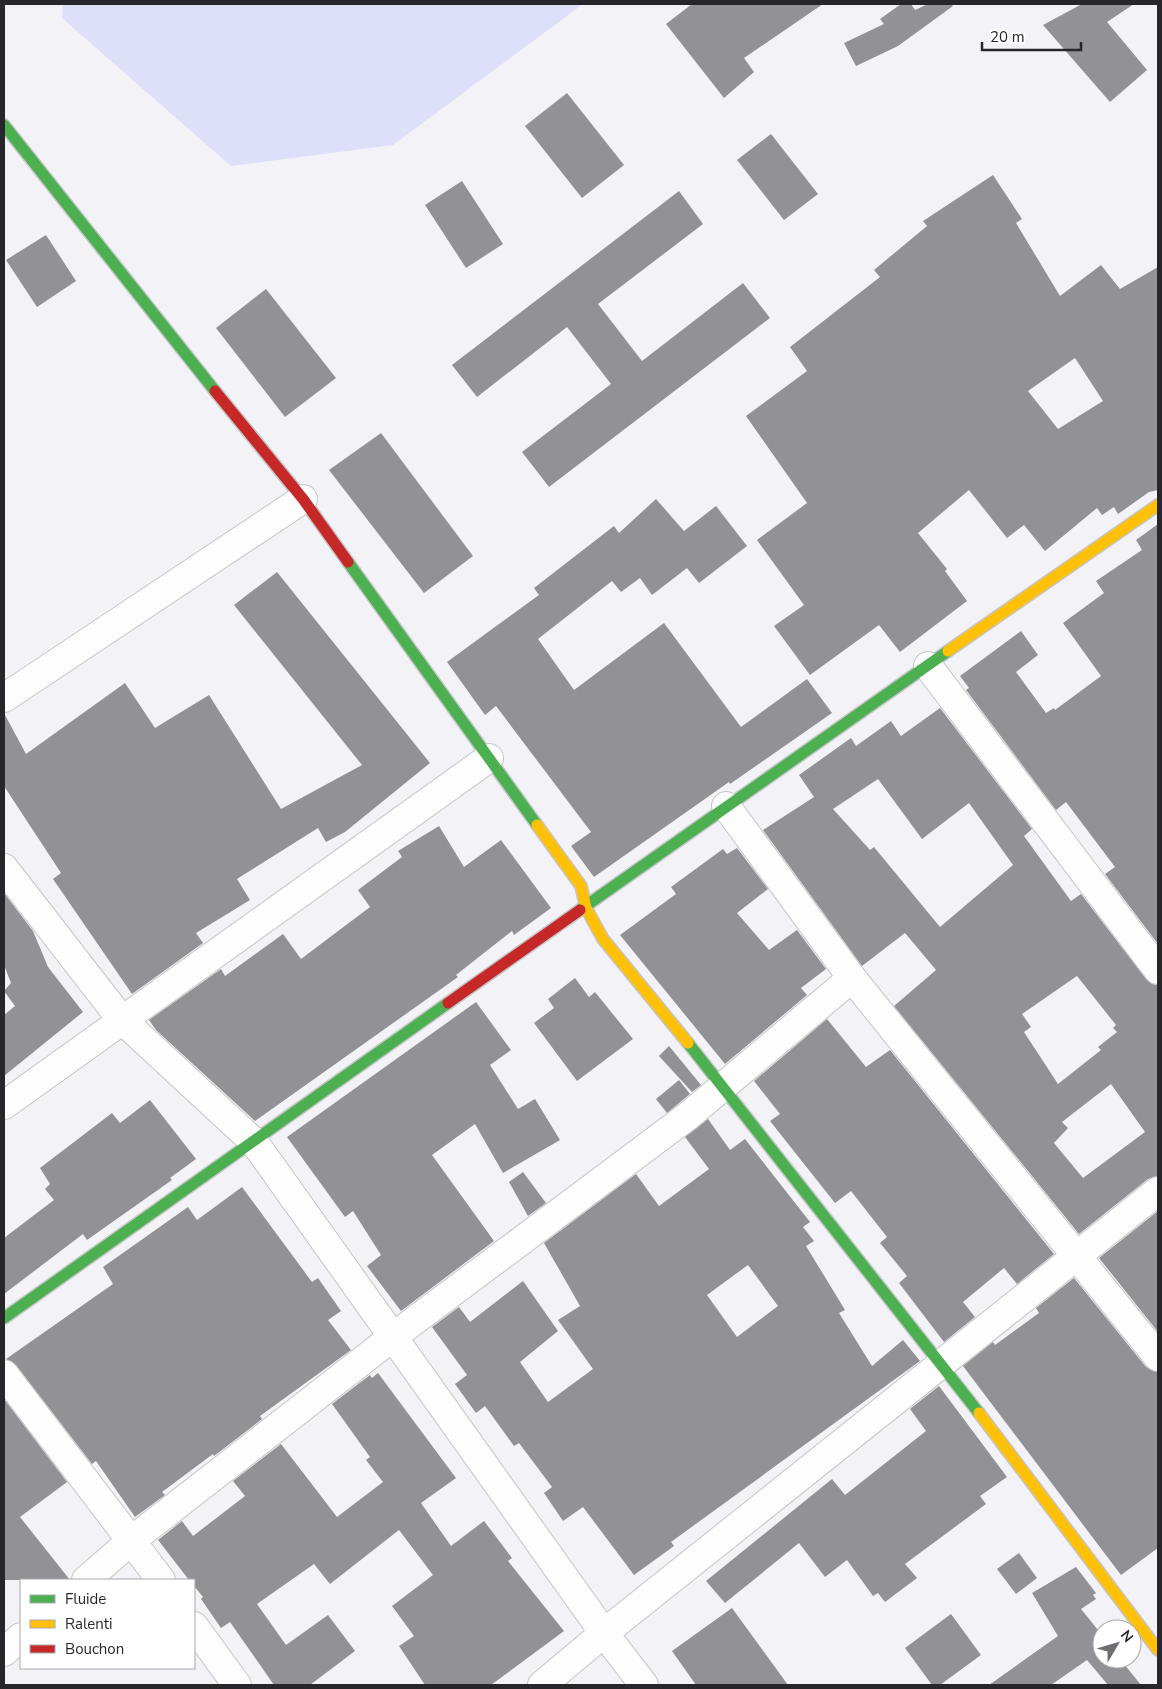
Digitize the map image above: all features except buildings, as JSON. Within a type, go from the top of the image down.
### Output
[{"type":"street","points":[[4,125],[154,316],[303,499],[581,886],[586,908],[603,939],[724,1088],[941,1363],[1158,1650]]},
{"type":"street","points":[[4,698],[303,499]]},
{"type":"street","points":[[4,1318],[586,908],[726,806],[1158,505]]},
{"type":"street","points":[[928,666],[1158,970]]},
{"type":"street","points":[[4,1105],[121,1019],[489,758]]},
{"type":"street","points":[[726,806],[852,978],[1158,1357]]},
{"type":"street","points":[[4,868],[121,1019],[254,1142],[604,1633],[644,1685]]},
{"type":"street","points":[[87,1579],[132,1540],[394,1336],[724,1088],[852,978]]},
{"type":"street","points":[[542,1685],[604,1633],[1158,1191]]},
{"type":"street","points":[[4,1374],[160,1579]]},
{"type":"street","points":[[195,1627],[237,1685]]},
{"type":"street","points":[[4,1652],[20,1637]]},
{"type":"shaded area","points":[[63,4],[583,4],[393,145],[231,166],[62,18]]},
{"type":"traffic: fast","points":[[4,125],[215,391]]},
{"type":"traffic: fast","points":[[348,562],[537,825]]},
{"type":"traffic: fast","points":[[580,910],[948,651]]},
{"type":"traffic: fast","points":[[4,1318],[448,1003]]},
{"type":"traffic: fast","points":[[688,1043],[979,1413]]},
{"type":"traffic: slow","points":[[948,651],[1158,505]]},
{"type":"traffic: slow","points":[[537,825],[581,886],[586,908],[603,939],[688,1043]]},
{"type":"traffic: slow","points":[[979,1413],[1158,1650]]},
{"type":"traffic: jam","points":[[215,391],[303,499],[348,562]]},
{"type":"traffic: jam","points":[[448,1003],[580,910]]}]
